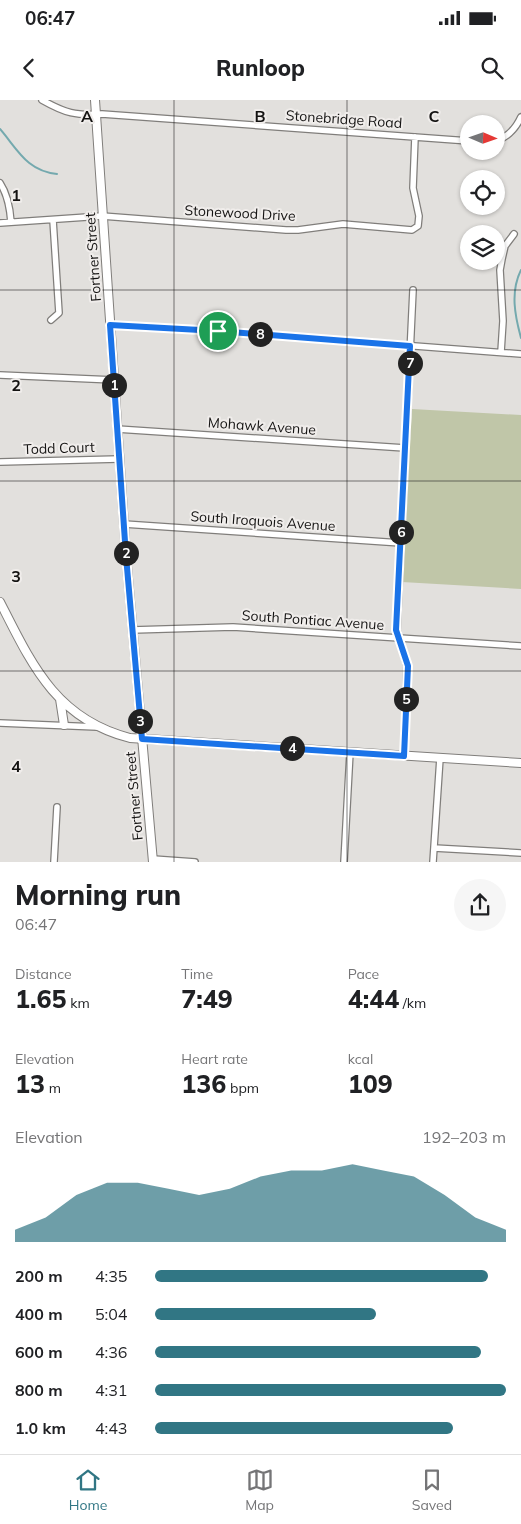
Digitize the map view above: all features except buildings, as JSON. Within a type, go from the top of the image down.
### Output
[{"type":"street","name":"Stonebridge Road","points":[[42,100],[67,113],[78,115],[460,140]]},
{"type":"street","name":"Fortner Street","points":[[95,100],[132,630],[153,860]]},
{"type":"street","points":[[505,136],[511,132],[521,117]]},
{"type":"street","name":"Stonewood Drive","points":[[0,223],[102,216],[286,230],[343,224],[412,230],[418,224],[419,216],[413,188],[415,137]]},
{"type":"street","points":[[0,183],[7,196],[11,222]]},
{"type":"street","points":[[51,320],[59,313],[53,220]]},
{"type":"street","points":[[501,352],[503,321],[500,270],[505,246],[514,234]]},
{"type":"street","points":[[404,756],[408,666],[396,630],[413,290]]},
{"type":"street","points":[[110,325],[218,331],[520,354]]},
{"type":"street","points":[[0,375],[114,380]]},
{"type":"street","name":"Mohawk Avenue","points":[[117,428],[405,448]]},
{"type":"street","name":"Todd Court","points":[[0,462],[119,458]]},
{"type":"street","name":"South Iroquois Avenue","points":[[124,524],[401,543]]},
{"type":"street","points":[[0,602],[36,670],[60,699],[97,727]]},
{"type":"street","name":"South Pontiac Avenue","points":[[132,630],[233,627],[521,646]]},
{"type":"street","points":[[60,699],[64,725]]},
{"type":"street","points":[[0,723],[97,727],[130,738],[142,739],[521,763]]},
{"type":"street","points":[[344,862],[350,752]]},
{"type":"street","points":[[433,862],[440,758]]},
{"type":"street","points":[[54,862],[57,807]]},
{"type":"street","points":[[434,848],[521,853]]},
{"type":"street","points":[[153,860],[195,862]]},
{"type":"green space","points":[[412,409],[521,415],[521,589],[402,582]]},
{"type":"waterway","points":[[0,129],[18,152],[31,164],[38,169],[57,174]]},
{"type":"waterway","points":[[521,270],[515,295],[515,313],[521,338]]},
{"type":"route","points":[[110,325],[218,331],[410,346],[396,630],[408,666],[404,756],[142,739],[126,556],[110,325]]}]
